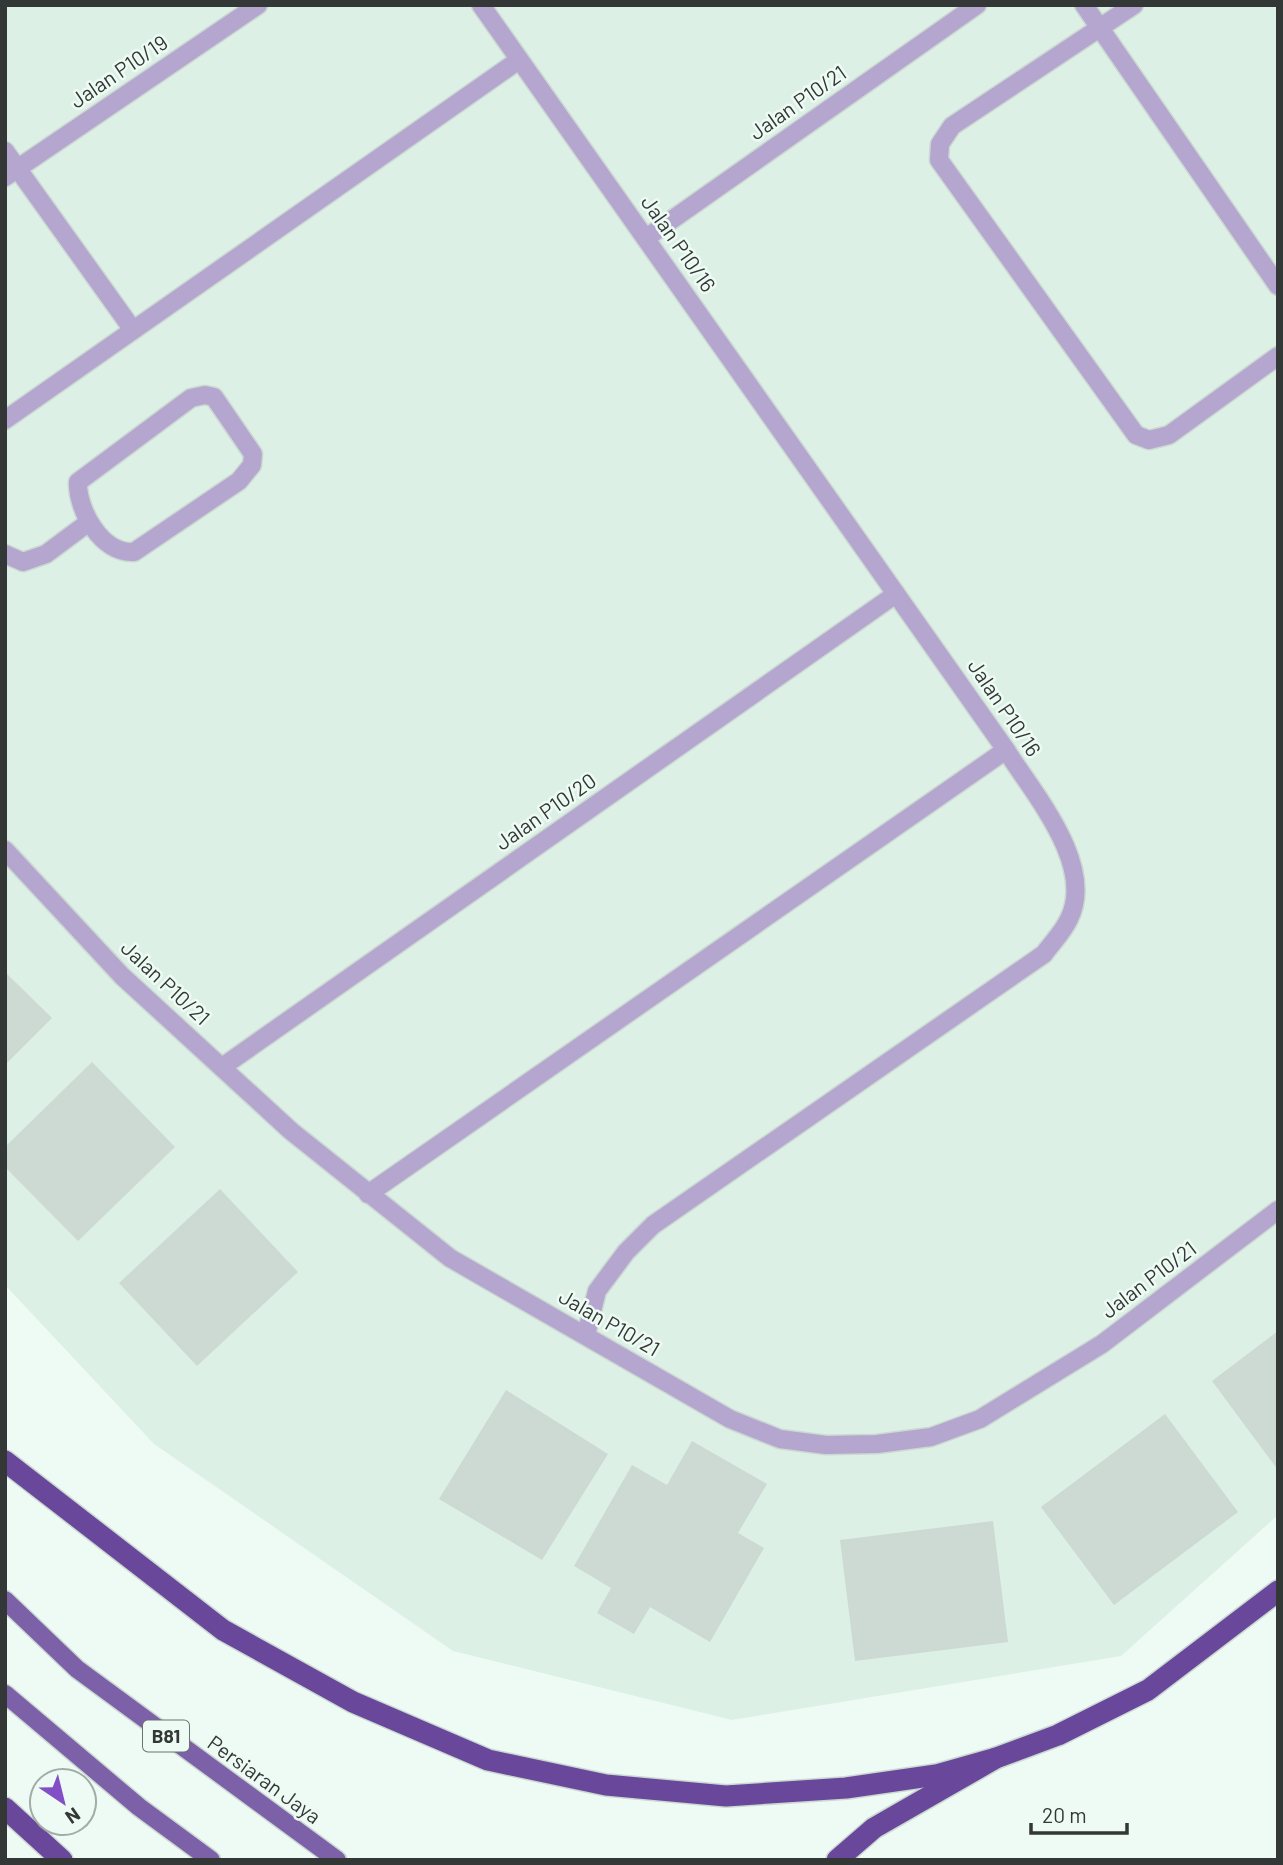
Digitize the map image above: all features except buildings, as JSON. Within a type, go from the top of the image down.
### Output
[{"type":"highway","points":[[5,1461],[223,1630],[353,1702],[488,1760],[606,1785],[726,1796],[846,1788],[936,1775],[996,1758],[1058,1735],[1148,1690],[1278,1591]]},
{"type":"highway","points":[[837,1860],[874,1828],[996,1758]]},
{"type":"highway","points":[[5,1808],[62,1860]]},
{"type":"main road","name":"Persiaran Jaya","points":[[5,1600],[77,1669],[337,1860]]},
{"type":"main road","points":[[5,1694],[139,1807],[211,1860]]},
{"type":"street","name":"Jalan P10/19","points":[[11,173],[258,5]]},
{"type":"street","name":"Jalan P10/16","points":[[481,5],[1006,750],[1067,846],[1076,886],[1070,918],[1044,954],[653,1225],[626,1252],[597,1291],[586,1335]]},
{"type":"street","name":"Jalan P10/21","points":[[646,237],[977,5]]},
{"type":"street","points":[[1084,5],[1278,286]]},
{"type":"street","points":[[1134,5],[952,126],[940,144],[939,160],[1136,435],[1149,440],[1169,435],[1278,356]]},
{"type":"street","points":[[5,420],[519,60]]},
{"type":"street","points":[[5,151],[11,173],[132,330]]},
{"type":"street","points":[[205,395],[214,397],[253,454],[252,465],[239,481],[134,552],[115,549],[89,522],[78,497],[78,482],[191,398],[205,395]]},
{"type":"street","points":[[5,554],[23,562],[46,554],[89,522]]},
{"type":"street","name":"Jalan P10/20","points":[[222,1067],[897,594]]},
{"type":"street","points":[[368,1194],[1006,750]]},
{"type":"street","name":"Jalan P10/21","points":[[5,850],[122,976],[291,1131],[450,1258],[730,1419],[780,1439],[839,1445],[877,1444],[931,1437],[980,1419],[1102,1344],[1278,1210]]},
{"type":"shaded area","points":[[5,5],[1278,5],[1278,1515],[1121,1656],[732,1720],[453,1651],[154,1444],[5,1285]]}]
